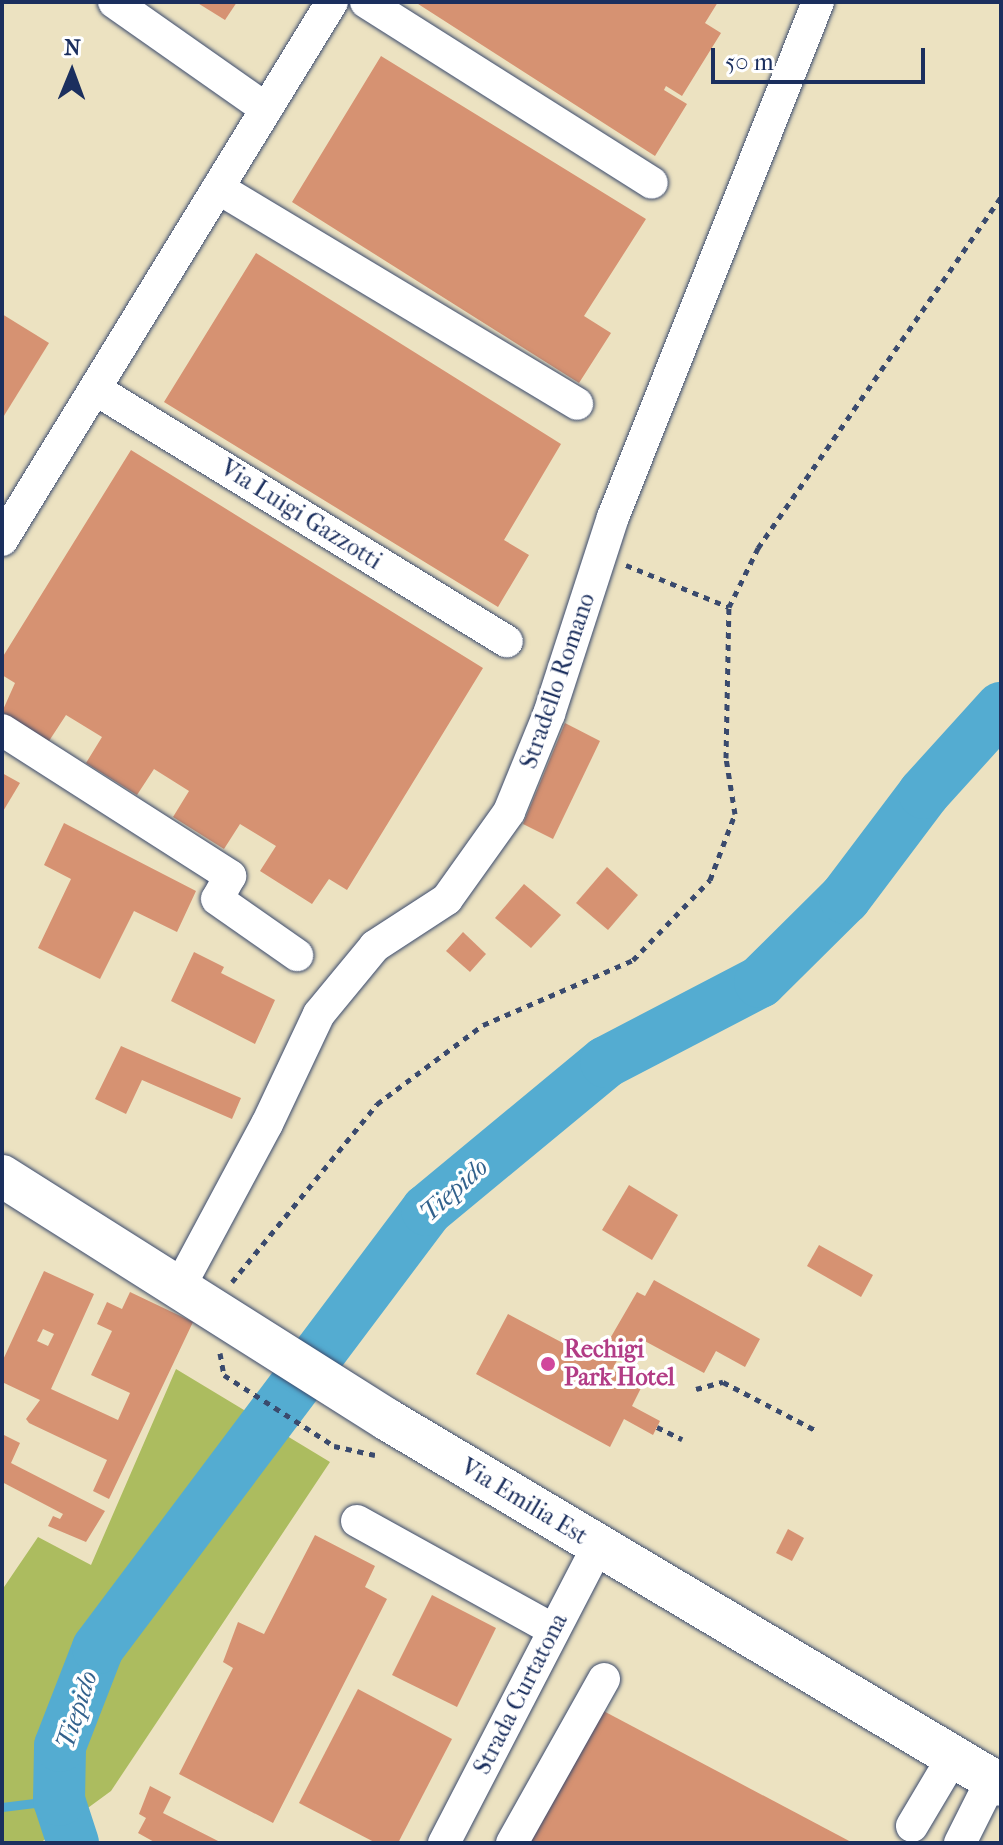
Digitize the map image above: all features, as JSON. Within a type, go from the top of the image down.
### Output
[{"type":"main road","name":"Via Emilia Est","points":[[2,1176],[189,1268],[256,1339],[996,1782]]},
{"type":"street","points":[[114,2],[266,109]]},
{"type":"street","points":[[2,540],[332,2]]},
{"type":"street","points":[[366,2],[652,183]]},
{"type":"street","name":"Stradello Romano","points":[[189,1268],[319,1014],[375,946],[447,899],[509,812],[549,714],[601,555],[818,2]]},
{"type":"street","points":[[218,188],[577,404]]},
{"type":"street","name":"Via Luigi Gazzotti","points":[[95,389],[507,641]]},
{"type":"street","points":[[2,730],[230,876],[217,899],[297,955]]},
{"type":"street","points":[[357,1521],[554,1630]]},
{"type":"street","name":"Strada Curtatona","points":[[444,1843],[598,1546]]},
{"type":"street","points":[[512,1843],[604,1679]]},
{"type":"street","points":[[912,1826],[953,1757]]},
{"type":"street","name":"Via Emilia Est","points":[[960,1843],[996,1782]]},
{"type":"path","points":[[189,1268],[230,1285],[377,1104],[483,1025],[633,960],[710,880],[735,814],[726,758],[729,607],[758,548],[1001,197]]},
{"type":"path","points":[[601,555],[729,607]]},
{"type":"path","points":[[224,1375],[334,1446]]},
{"type":"path","points":[[696,1389],[723,1382],[817,1431]]},
{"type":"path","points":[[657,1427],[682,1439]]},
{"type":"green space","points":[[176,1369],[330,1462],[111,1791],[40,1843],[2,1843],[2,1590],[38,1537],[91,1565]]},
{"type":"building","points":[[196,2],[237,2],[225,20]]},
{"type":"building","points":[[415,2],[718,2],[705,23],[721,33],[682,96],[666,86],[664,90],[687,104],[655,156]]},
{"type":"building","points":[[381,56],[646,219],[584,316],[611,333],[579,383],[292,202]]},
{"type":"building","points":[[256,253],[561,444],[504,540],[529,555],[498,607],[164,402]]},
{"type":"building","points":[[2,314],[49,343],[2,419]]},
{"type":"building","points":[[131,450],[483,668],[347,890],[329,879],[312,904],[260,871],[276,846],[240,824],[224,849],[173,817],[189,791],[154,769],[137,795],[86,763],[102,737],[66,715],[49,741],[2,712],[15,683],[2,675],[2,658]]},
{"type":"building","points":[[565,723],[600,741],[553,839],[523,824]]},
{"type":"building","points":[[2,773],[20,783],[2,813]]},
{"type":"building","points":[[64,823],[196,891],[177,932],[134,911],[100,979],[38,948],[71,879],[44,865]]},
{"type":"building","points":[[607,867],[638,895],[608,930],[576,903]]},
{"type":"building","points":[[524,884],[561,915],[531,948],[495,918]]},
{"type":"building","points":[[463,932],[486,954],[470,972],[446,951]]},
{"type":"building","points":[[194,952],[224,967],[221,973],[275,1000],[255,1044],[171,1001]]},
{"type":"building","points":[[121,1046],[241,1098],[232,1119],[142,1080],[126,1114],[95,1099]]},
{"type":"building","points":[[629,1185],[678,1215],[652,1260],[602,1230]]},
{"type":"building","points":[[819,1245],[873,1275],[861,1297],[807,1266]]},
{"type":"building","points":[[44,1271],[94,1294],[51,1389],[118,1420],[130,1393],[91,1375],[112,1331],[97,1324],[107,1302],[122,1309],[130,1292],[193,1322],[109,1499],[93,1491],[107,1460],[29,1423],[26,1419],[40,1400],[2,1382],[2,1362]],"holes":[[[43,1329],[54,1334],[48,1346],[37,1341]]]},
{"type":"building","name":"Rechigi Park Hotel","points":[[654,1280],[760,1339],[745,1367],[716,1351],[704,1373],[641,1339],[632,1357],[622,1351],[612,1370],[642,1386],[632,1406],[660,1421],[653,1435],[624,1419],[610,1447],[476,1374],[508,1314],[597,1361],[637,1292],[645,1296]]},
{"type":"building","points":[[2,1434],[20,1443],[11,1463],[105,1511],[86,1542],[48,1526],[53,1516],[60,1519],[63,1514],[2,1482]]},
{"type":"building","points":[[788,1529],[804,1538],[792,1561],[776,1553]]},
{"type":"building","points":[[315,1535],[375,1566],[365,1587],[387,1599],[273,1823],[179,1774],[233,1668],[223,1662],[238,1622],[264,1634]]},
{"type":"building","points":[[432,1595],[496,1628],[457,1707],[392,1675]]},
{"type":"building","points":[[358,1689],[452,1739],[398,1843],[376,1843],[299,1803]]},
{"type":"building","points":[[596,1707],[853,1843],[529,1843]]},
{"type":"building","points":[[150,1786],[171,1797],[163,1813],[222,1843],[156,1843],[138,1833],[146,1818],[139,1814]]},
{"type":"waterway","name":"Tiepido","points":[[73,1843],[59,1800],[60,1746],[98,1648],[427,1210],[606,1062],[760,982],[845,898],[924,793],[1001,708]]},
{"type":"waterway","points":[[2,1807],[59,1800]]},
{"type":"place","name":"Rechigi Park Hotel","points":[[548,1364]]}]
